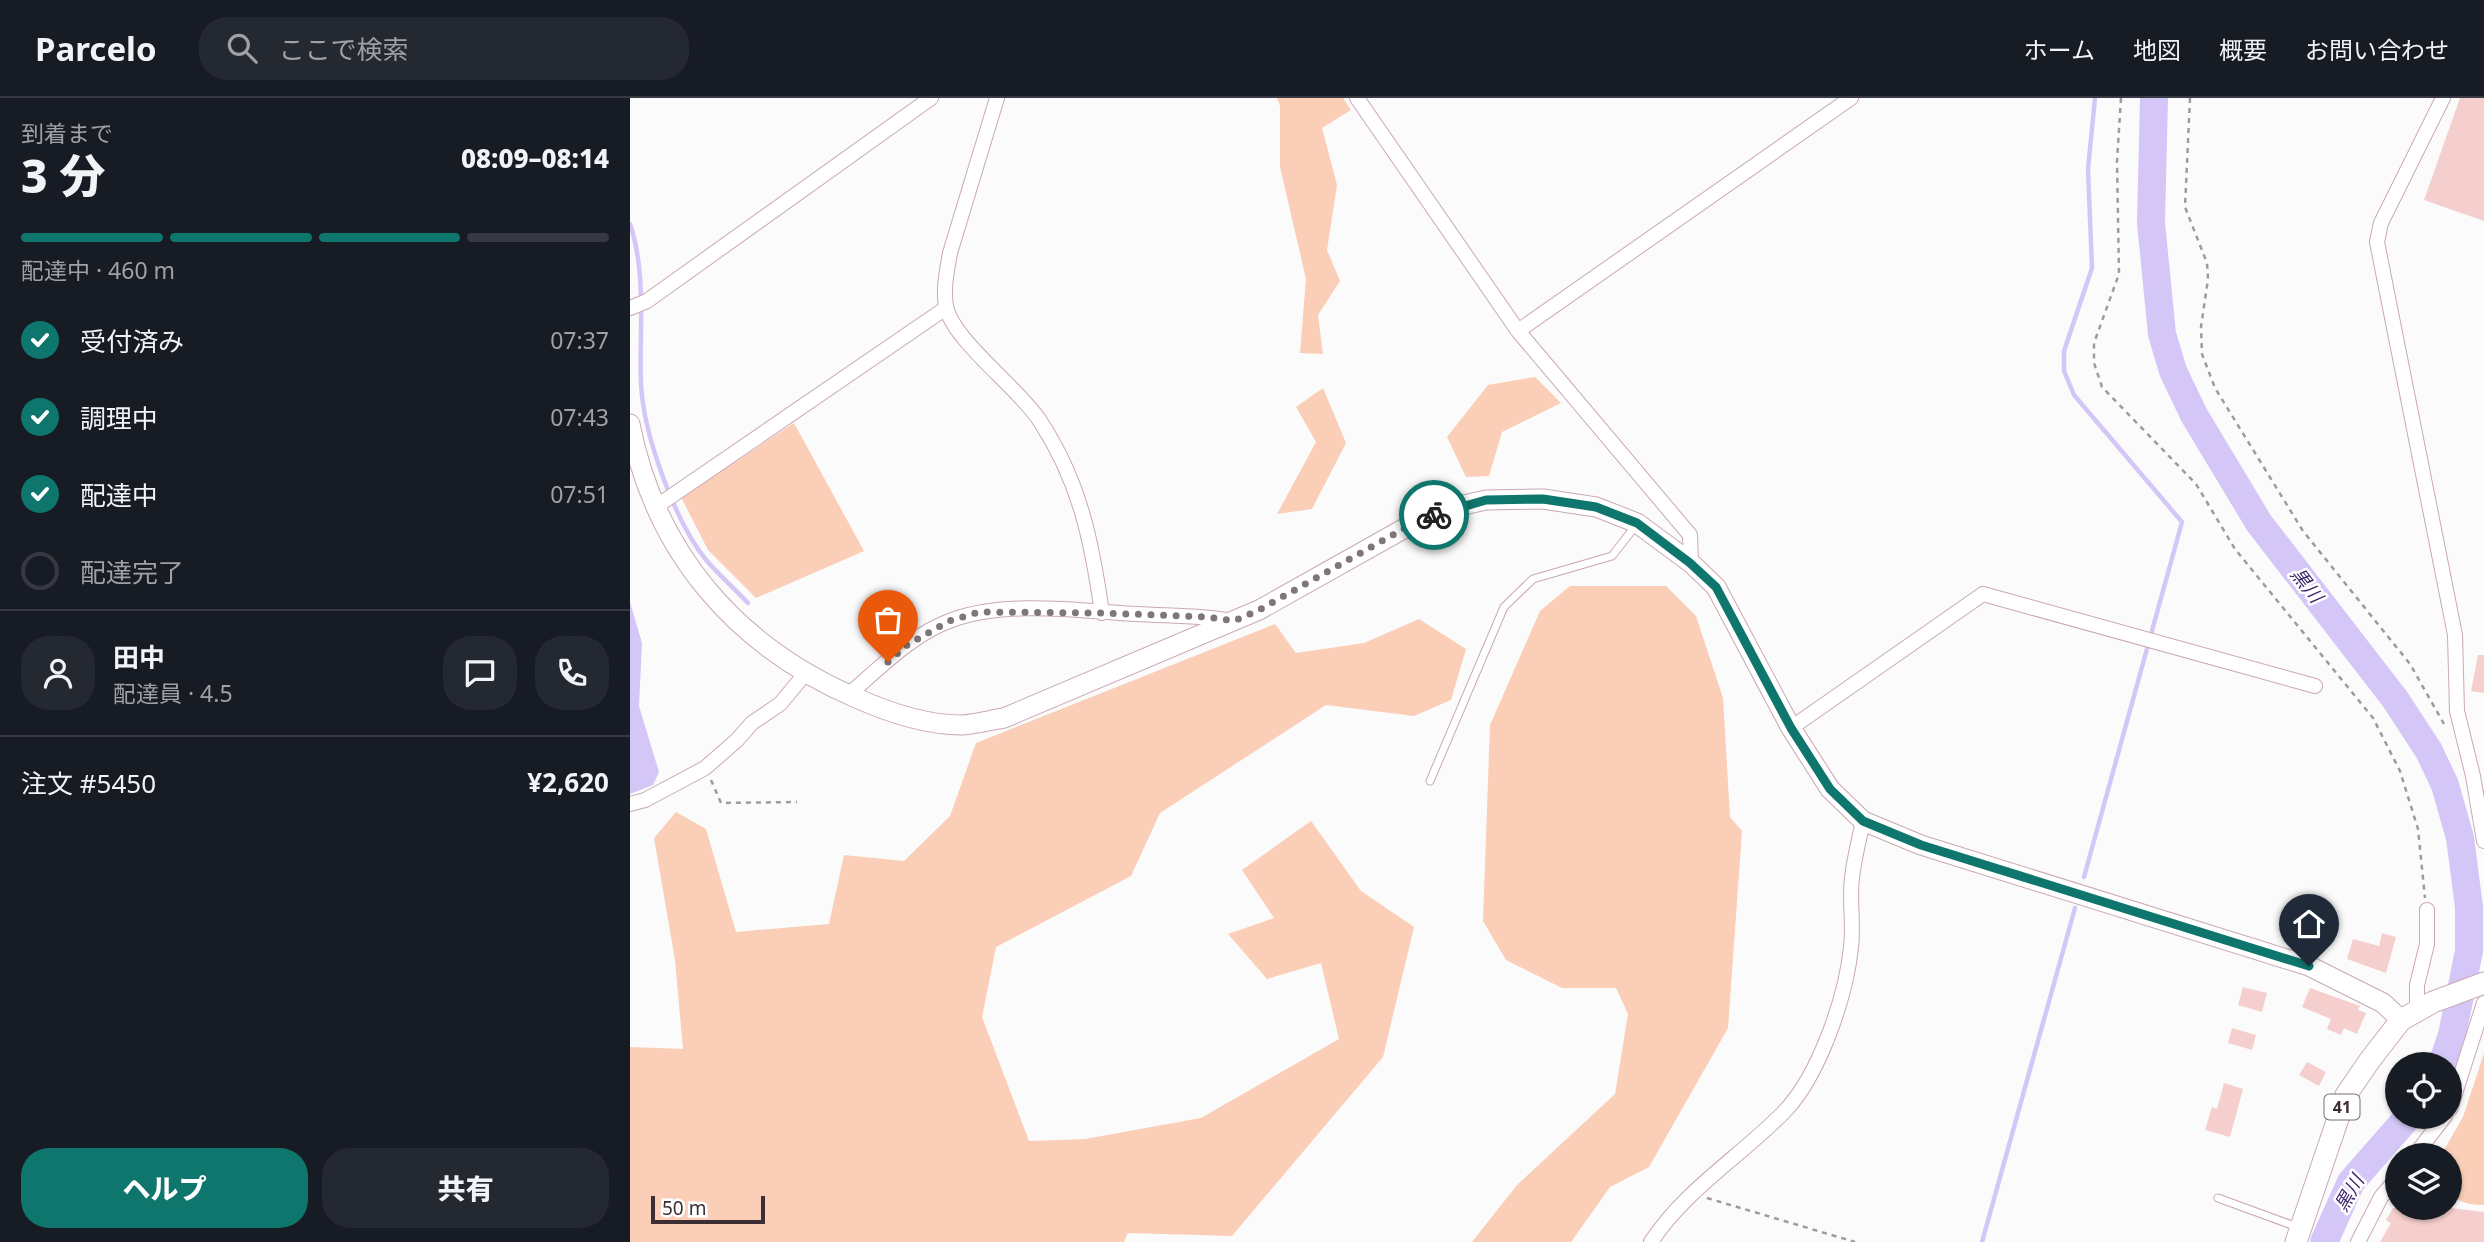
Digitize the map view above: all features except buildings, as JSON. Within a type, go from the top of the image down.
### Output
[{"type":"main road","points":[[2417,1011],[2483,990]]},
{"type":"main road","name":"41","points":[[2298,1235],[2346,1095],[2417,1011]]},
{"type":"street","points":[[630,308],[647,301],[931,98]]},
{"type":"street","points":[[997,98],[950,253],[946,278],[946,308],[958,331],[1039,419],[1063,462],[1086,517],[1102,613]]},
{"type":"street","points":[[1357,98],[1518,331],[1690,534],[1690,563]]},
{"type":"street","points":[[1518,331],[1851,98]]},
{"type":"street","points":[[2443,98],[2381,223],[2377,242],[2455,635],[2457,711],[2473,776],[2484,841]]},
{"type":"street","points":[[654,508],[946,308]]},
{"type":"street","points":[[630,424],[654,508],[693,573],[748,634],[805,674],[848,695],[919,720],[962,725],[1004,718],[1271,604],[1414,523],[1450,508],[1486,500],[1543,499],[1596,507],[1637,523],[1690,563],[1716,587],[1791,728],[1830,789],[1863,821],[1921,845],[2309,966],[2383,1003],[2417,1011],[2417,985],[2427,944],[2427,910]]},
{"type":"street","points":[[1791,728],[1983,594],[2315,686]]},
{"type":"street","points":[[848,695],[907,645],[949,621],[979,612],[1102,613],[1208,617],[1234,621]]},
{"type":"street","points":[[630,804],[645,800],[705,768],[752,723],[779,704],[805,674]]},
{"type":"street","points":[[1651,1242],[1692,1194],[1785,1111],[1806,1083],[1829,1030],[1848,973],[1852,944],[1852,879],[1863,821]]},
{"type":"street","points":[[2462,1066],[2483,990]]},
{"type":"street","points":[[2424,1143],[2435,1129]]},
{"type":"street","points":[[2358,1242],[2385,1193]]},
{"type":"lane","points":[[1430,780],[1504,607],[1533,579],[1612,556],[1637,523]]},
{"type":"lane","points":[[2218,1198],[2298,1235]]},
{"type":"path","points":[[2121,98],[2117,161],[2119,274],[2094,343],[2094,363],[2102,387],[2196,484],[2235,549],[2373,718],[2400,771],[2418,830],[2427,910]]},
{"type":"path","points":[[2190,98],[2185,207],[2207,263],[2208,279],[2201,327],[2202,354],[2216,388],[2303,531],[2410,664],[2448,731]]},
{"type":"path","points":[[705,768],[721,803],[797,802]]},
{"type":"path","points":[[1692,1194],[1855,1242]]},
{"type":"shaded area","points":[[1277,98],[1343,98],[1351,110],[1322,128],[1337,185],[1327,250],[1340,281],[1318,315],[1323,354],[1300,353],[1306,279],[1280,167],[1280,106]]},
{"type":"shaded area","points":[[1535,377],[1561,403],[1502,432],[1489,476],[1466,477],[1447,437],[1488,385]]},
{"type":"shaded area","points":[[1323,388],[1346,443],[1312,509],[1277,514],[1316,442],[1296,407]]},
{"type":"shaded area","points":[[794,423],[864,551],[756,598],[708,550],[681,497]]},
{"type":"shaded area","points":[[1570,586],[1666,586],[1696,616],[1723,698],[1730,817],[1742,831],[1728,1028],[1649,1167],[1610,1187],[1571,1242],[1472,1242],[1517,1185],[1615,1094],[1628,1014],[1616,988],[1562,988],[1506,960],[1483,921],[1490,725],[1540,611]]},
{"type":"shaded area","points":[[630,602],[642,643],[639,706],[659,772],[653,785],[630,794]]},
{"type":"shaded area","points":[[1419,619],[1466,649],[1451,700],[1414,716],[1326,705],[1160,813],[1131,876],[996,947],[982,1017],[1029,1141],[1085,1139],[1201,1118],[1339,1039],[1321,963],[1267,979],[1228,934],[1274,918],[1242,870],[1311,821],[1361,891],[1414,927],[1383,1057],[1232,1236],[1128,1233],[1124,1242],[630,1242],[630,1047],[683,1049],[675,960],[654,838],[676,812],[706,829],[736,932],[829,924],[844,855],[904,861],[950,816],[976,743],[1275,624],[1296,653],[1364,643]]},
{"type":"shaded area","points":[[2484,1053],[2484,1205],[2462,1201],[2462,1143],[2448,1143],[2456,1129],[2462,1129],[2463,1117]]},
{"type":"waterway","points":[[2084,877],[2182,522],[2074,395],[2064,371],[2064,351],[2092,268],[2088,169],[2095,98]]},
{"type":"waterway","name":"黒川","points":[[2154,98],[2151,223],[2162,334],[2173,371],[2194,415],[2259,523],[2395,699],[2429,751],[2445,785],[2460,838],[2469,907],[2469,951],[2446,1052]]},
{"type":"waterway","points":[[630,224],[639,263],[643,403],[654,451],[683,524],[695,544],[712,567],[748,603]]},
{"type":"waterway","points":[[1982,1242],[2075,908]]},
{"type":"waterway","name":"黒川","points":[[2324,1242],[2351,1182],[2398,1129]]},
{"type":"way so far","points":[[888,662],[907,645],[949,621],[979,612],[1017,610],[1208,617],[1234,621],[1259,610],[1414,523],[1434,515]]},
{"type":"route","points":[[1434,515],[1450,508],[1486,500],[1543,499],[1596,507],[1637,523],[1690,563],[1716,587],[1791,728],[1830,789],[1863,821],[1921,845],[2309,966]]}]
